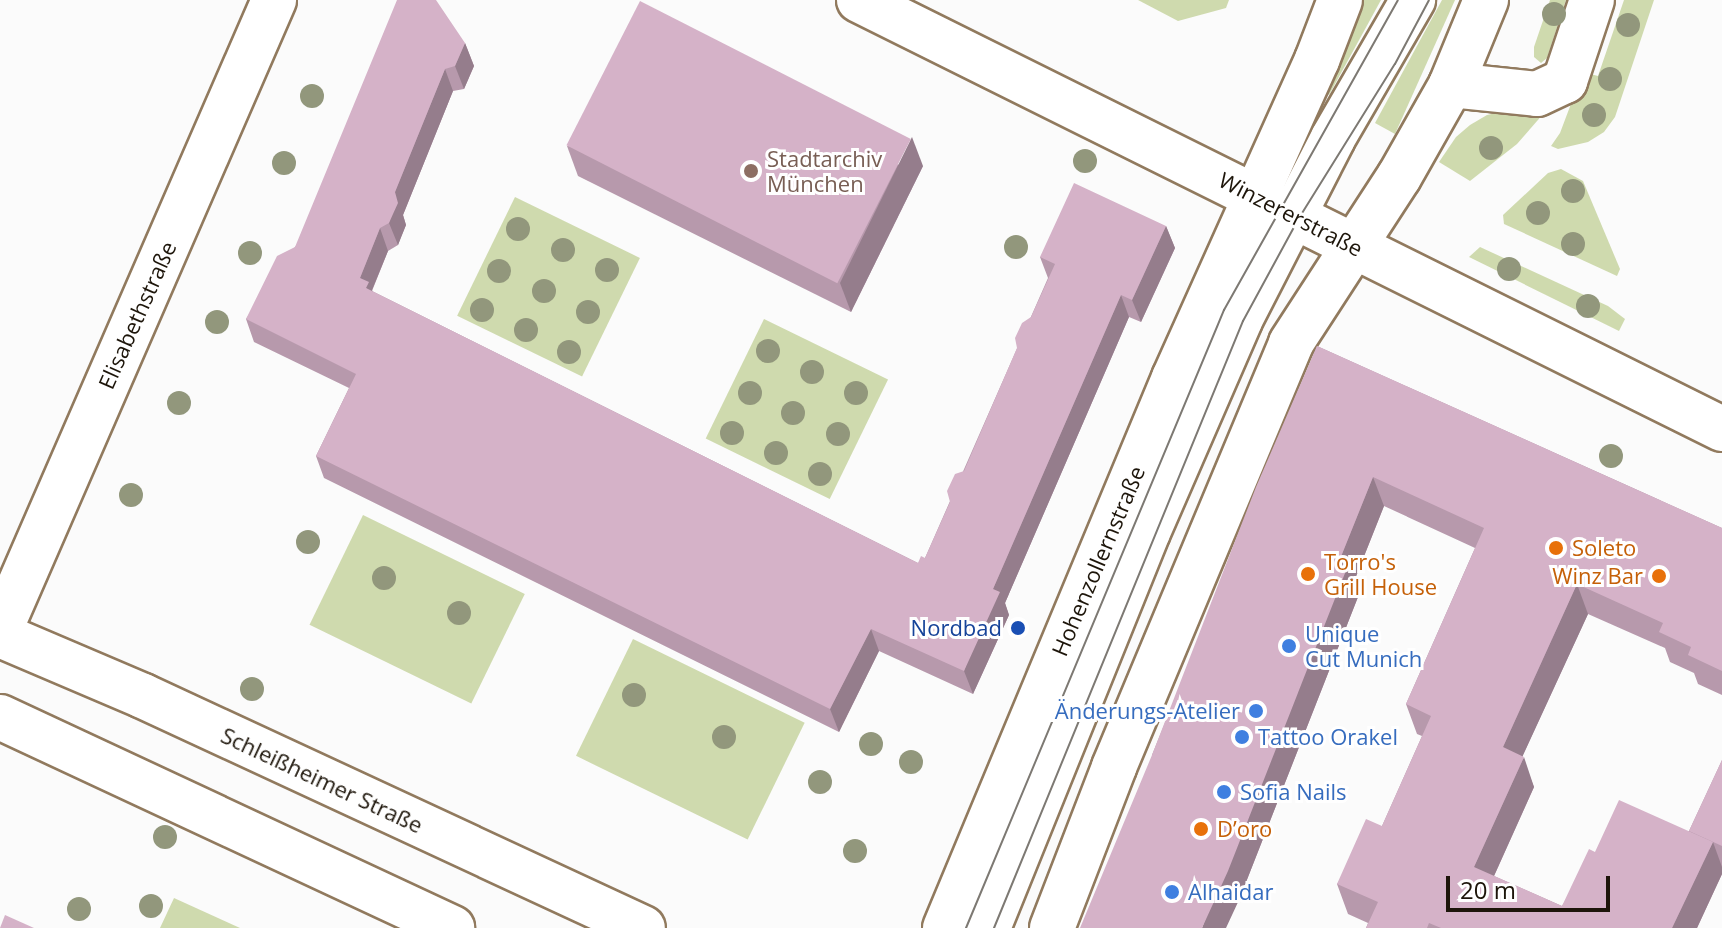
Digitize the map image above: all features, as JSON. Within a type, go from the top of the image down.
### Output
[{"type":"street","name":"Elisabethstraße","points":[[0,632],[274,0]]},
{"type":"street","name":"Winzererstraße","points":[[859,0],[1722,429]]},
{"type":"street","points":[[988,928],[1202,403],[1273,205],[1317,60],[1340,0]]},
{"type":"street","points":[[1273,205],[1413,0]]},
{"type":"street","points":[[1052,928],[1114,767],[1291,343],[1451,85],[1486,0]]},
{"type":"street","points":[[1451,85],[1537,94],[1565,81],[1592,0]]},
{"type":"street","name":"Hohenzollernstraße","points":[[945,928],[1226,262],[1273,205]]},
{"type":"street","name":"Schleißheimer Straße","points":[[0,632],[643,928]]},
{"type":"street","points":[[0,717],[452,928]]},
{"type":"green space","points":[[1138,0],[1229,0],[1226,8],[1178,21]]},
{"type":"green space","points":[[1363,0],[1381,0],[1329,95],[1324,92]]},
{"type":"green space","points":[[1442,0],[1455,0],[1395,134],[1375,123]]},
{"type":"green space","points":[[1550,0],[1566,0],[1547,58],[1541,63],[1534,57],[1534,47]]},
{"type":"green space","points":[[1624,0],[1654,0],[1615,117],[1604,132],[1588,142],[1558,149],[1551,146],[1560,133],[1583,72],[1598,76]]},
{"type":"green space","points":[[1501,112],[1544,113],[1517,144],[1470,181],[1439,162],[1456,137],[1470,125],[1487,115]]},
{"type":"green space","points":[[1561,169],[1583,181],[1620,269],[1617,276],[1504,224],[1503,215],[1548,173]]},
{"type":"green space","points":[[515,197],[640,258],[582,377],[457,316]]},
{"type":"green space","points":[[1480,247],[1608,306],[1625,319],[1619,331],[1469,257]]},
{"type":"green space","points":[[764,319],[888,379],[830,499],[706,439]]},
{"type":"green space","points":[[363,515],[525,594],[471,704],[310,625]]},
{"type":"green space","points":[[633,639],[805,723],[748,840],[576,756]]},
{"type":"green space","points":[[174,898],[240,928],[160,928]]},
{"type":"building","points":[[397,0],[436,0],[465,43],[455,66],[445,69],[395,192],[398,203],[389,223],[380,228],[360,278],[369,282],[366,288],[918,563],[921,556],[925,558],[950,502],[947,491],[955,474],[964,471],[1017,348],[1015,338],[1022,323],[1031,317],[1055,264],[1040,257],[1074,183],[1166,226],[1132,300],[1121,295],[993,589],[1000,592],[964,671],[871,629],[830,709],[316,456],[356,374],[246,319],[277,256],[295,247]]},
{"type":"building","name":"Stadtarchiv München","points":[[640,1],[911,139],[837,283],[566,145]]},
{"type":"building","points":[[1317,346],[1722,528],[1722,671],[1688,655],[1691,647],[1659,632],[1663,623],[1577,584],[1503,747],[1524,757],[1474,867],[1562,906],[1589,849],[1595,852],[1619,800],[1713,842],[1672,928],[1441,928],[1429,923],[1427,928],[1366,928],[1378,902],[1337,884],[1366,819],[1382,826],[1431,716],[1406,704],[1484,528],[1373,477],[1338,564],[1347,568],[1228,871],[1202,928],[1080,928],[1152,755],[1256,487]]},
{"type":"building","points":[[1722,760],[1722,846],[1689,831]]},
{"type":"building","points":[[5,915],[34,928],[0,928]]},
{"type":"tram line","points":[[966,928],[1224,310],[1398,0]]},
{"type":"tram line","points":[[994,928],[1243,321],[1299,218],[1395,64],[1429,0]]},
{"type":"place","name":"Stadtarchiv München","points":[[751,171]]},
{"type":"place","name":"Soleto","points":[[1556,548]]},
{"type":"place","name":"Torro's Grill House","points":[[1308,574]]},
{"type":"place","name":"Winz Bar","points":[[1659,576]]},
{"type":"place","name":"Nordbad","points":[[1018,628]]},
{"type":"place","name":"Unique Cut Munich","points":[[1289,646]]},
{"type":"place","name":"Änderungs-Atelier","points":[[1256,711]]},
{"type":"place","name":"Tattoo Orakel","points":[[1242,737]]},
{"type":"place","name":"Sofia Nails","points":[[1224,792]]},
{"type":"place","name":"D’oro","points":[[1201,829]]},
{"type":"place","name":"Alhaidar","points":[[1172,892]]}]
